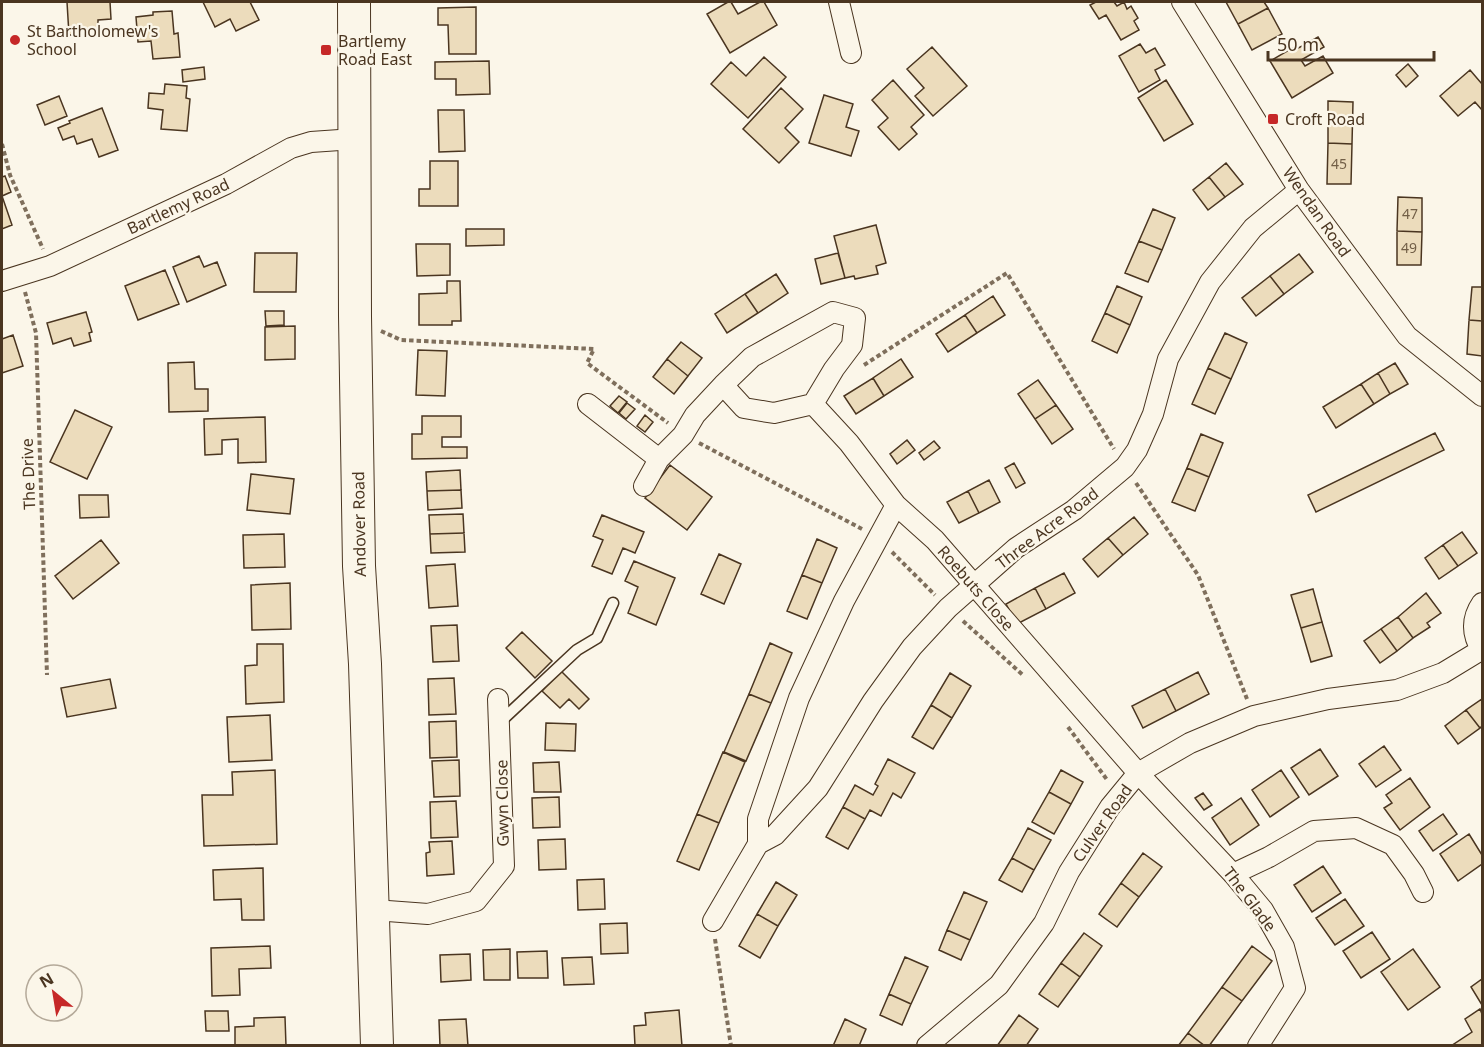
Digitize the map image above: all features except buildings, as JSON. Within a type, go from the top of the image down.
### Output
[{"type":"main road","name":"Andover Road","points":[[354,2],[359,566],[365,664],[377,1046]]},
{"type":"street","points":[[838,2],[851,53]]},
{"type":"street","name":"Wendan Road","points":[[1182,2],[1299,190],[1407,336],[1482,396]]},
{"type":"street","name":"Bartlemy Road","points":[[2,281],[50,266],[226,184],[291,148],[311,142],[354,139]]},
{"type":"street","name":"Three Acre Road","points":[[758,844],[775,835],[818,788],[912,647],[948,608],[1016,548],[1074,510],[1125,467],[1137,450],[1153,414],[1168,359],[1210,282],[1253,228],[1299,190]]},
{"type":"street","points":[[644,486],[659,459],[683,435],[695,415],[723,385],[752,357],[833,312],[855,318],[852,345],[813,404],[774,413],[744,408],[723,385]]},
{"type":"street","points":[[588,404],[659,459]]},
{"type":"street","name":"Roebuts Close","points":[[813,404],[849,443],[896,505],[935,540],[1138,773]]},
{"type":"street","name":"Three Acre Road","points":[[713,921],[758,844],[758,819],[799,698],[844,601],[896,505]]},
{"type":"street","name":"Culver Road","points":[[927,1046],[999,985],[1044,923],[1069,872],[1119,796],[1138,773],[1190,743],[1254,716],[1328,699],[1397,690],[1443,673],[1482,650],[1473,632],[1475,612],[1482,603]]},
{"type":"street","name":"Gwyn Close","points":[[374,910],[428,914],[476,901],[504,866],[498,699]]},
{"type":"street","name":"The Glade","points":[[1138,773],[1233,873],[1263,910],[1284,947],[1295,987],[1258,1046]]},
{"type":"street","points":[[1233,873],[1269,857],[1314,831],[1356,828],[1393,845],[1414,874],[1423,892]]},
{"type":"lane","points":[[500,722],[577,650],[597,638],[613,603]]},
{"type":"path","points":[[2,144],[10,175],[50,266]]},
{"type":"path","points":[[858,369],[1007,273],[1125,467],[1197,575],[1254,716]]},
{"type":"path","name":"The Drive","points":[[21,274],[36,333],[46,675]]},
{"type":"path","points":[[355,316],[400,340],[594,349],[586,363],[683,435],[878,538],[948,608],[1027,679]]},
{"type":"path","points":[[1064,722],[1119,796]]},
{"type":"path","points":[[713,921],[731,1046]]},
{"type":"place","name":"St Bartholomew's School","points":[[15,40]]},
{"type":"place","name":"Bartlemy Road East","points":[[326,50]]},
{"type":"place","name":"Croft Road","points":[[1273,119]]}]
